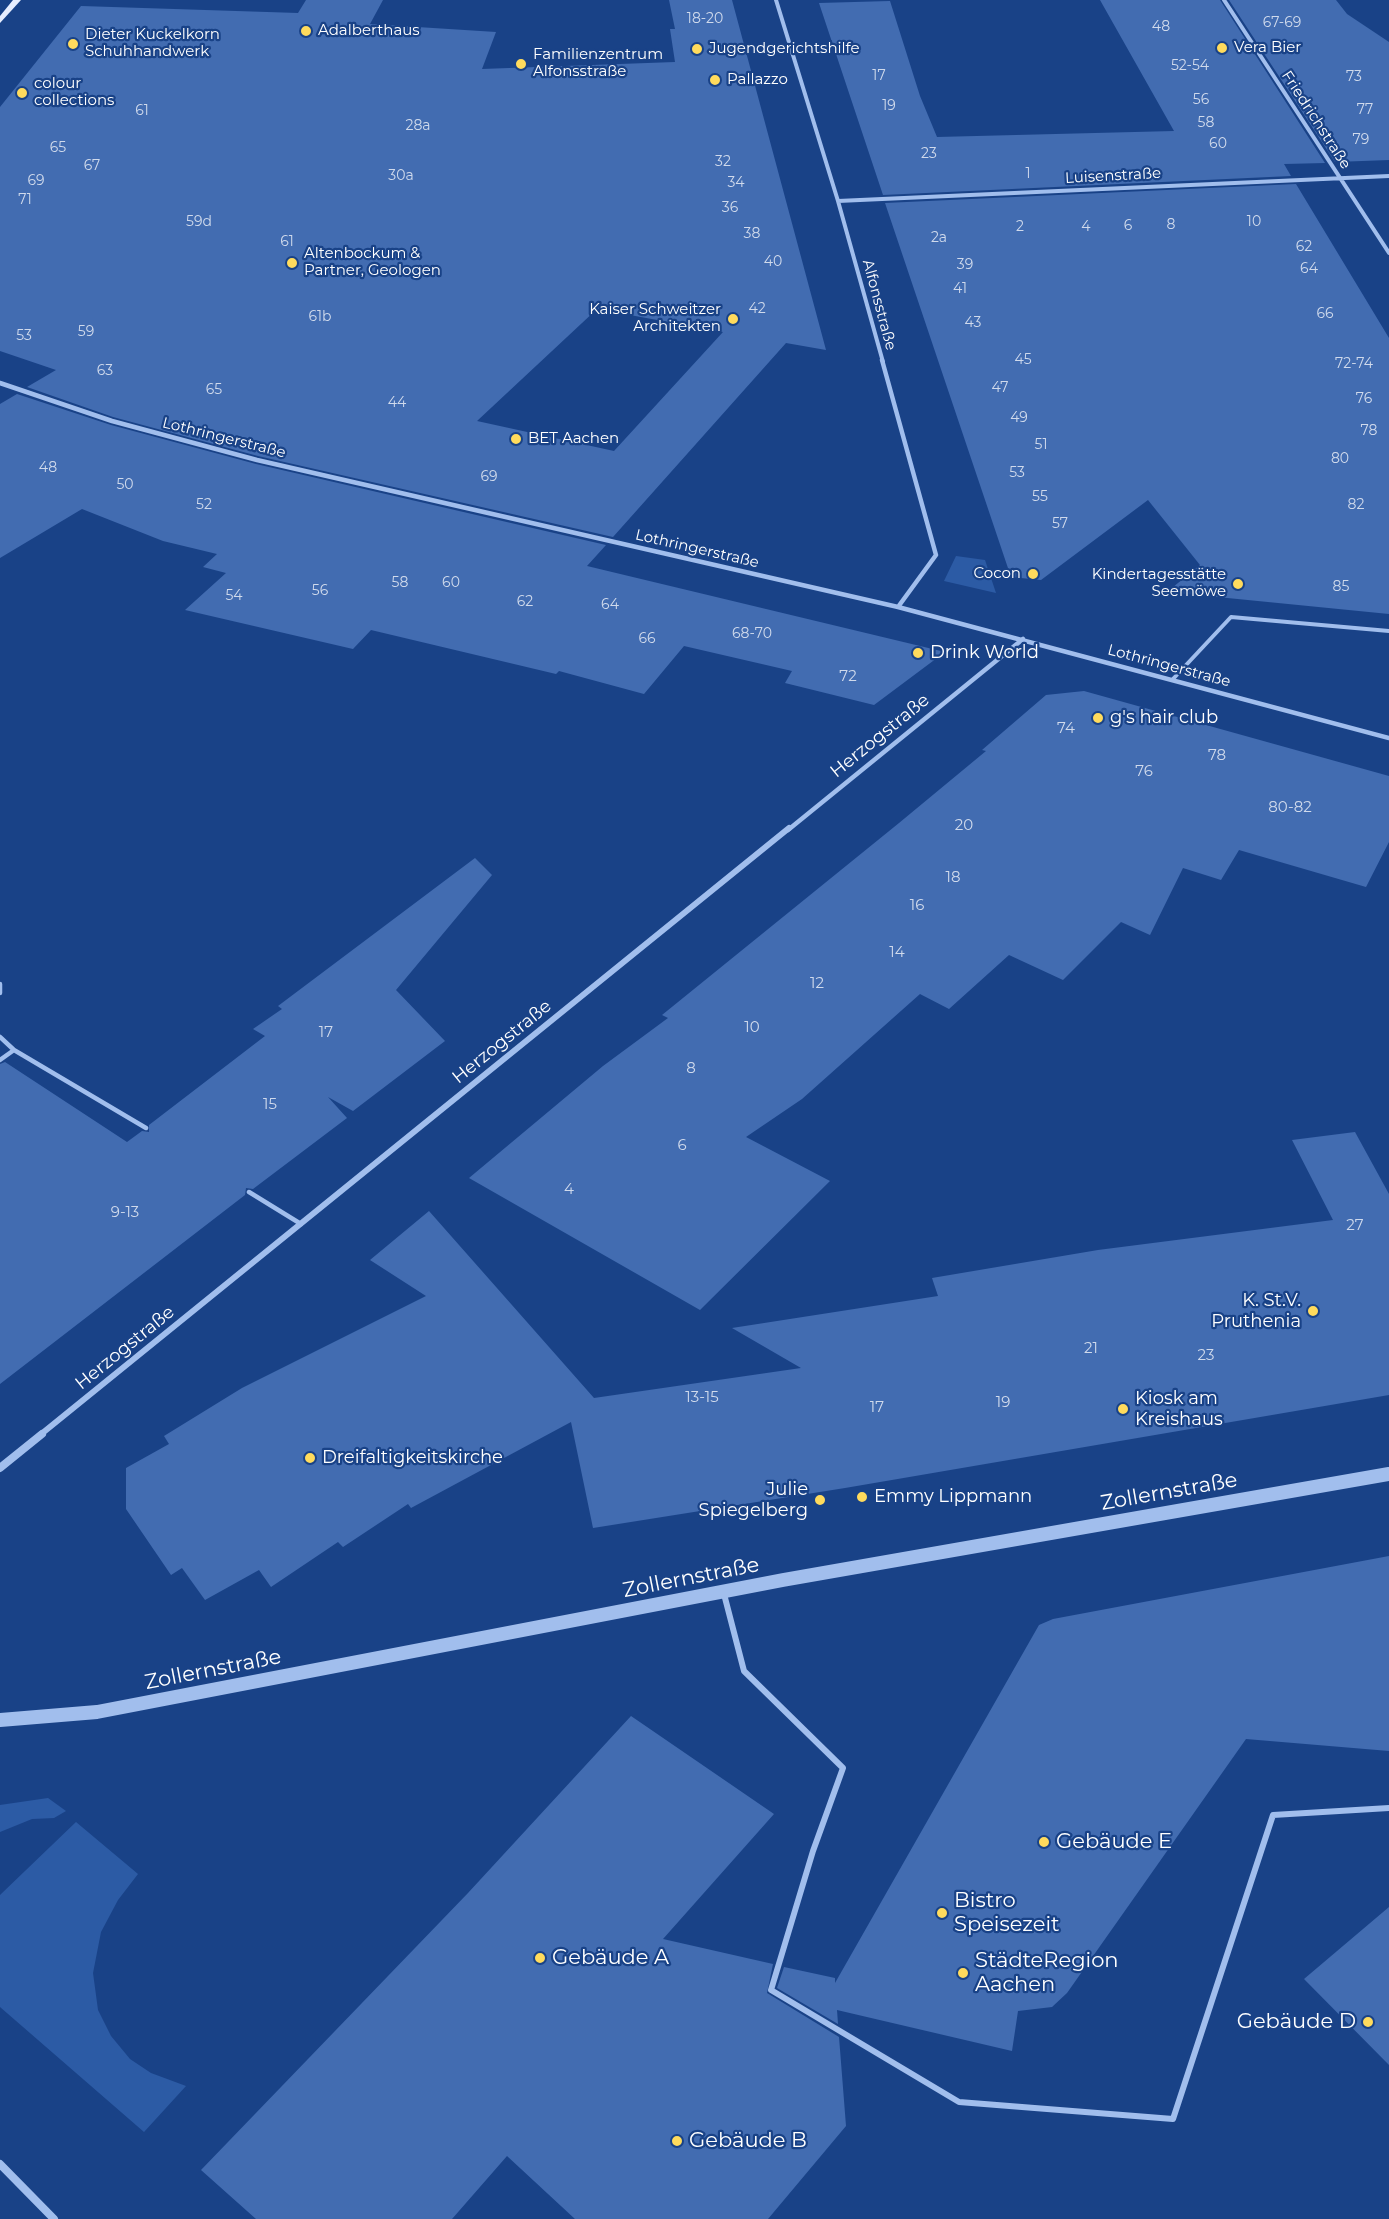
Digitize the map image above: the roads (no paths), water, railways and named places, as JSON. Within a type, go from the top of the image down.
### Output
[{"type":"main road","points":[[0,21],[17,0]]},
{"type":"street","name":"Alfonsstraße","points":[[776,0],[838,201],[936,555],[898,607]]},
{"type":"street","name":"Friedrichstraße","points":[[1224,0],[1389,253]]},
{"type":"street","name":"Luisenstraße","points":[[838,201],[1389,176]]},
{"type":"street","name":"Lothringerstraße","points":[[0,383],[112,421],[257,460],[898,607],[1389,738]]},
{"type":"street","name":"Herzogstraße","points":[[0,1468],[1023,639]]},
{"type":"street","name":"Zollernstraße","points":[[0,1720],[98,1712],[723,1591],[1389,1474]]},
{"type":"street","points":[[0,2164],[54,2219]]},
{"type":"lane","points":[[1173,679],[1231,617],[1389,631]]},
{"type":"lane","points":[[0,984],[0,993]]},
{"type":"lane","points":[[0,1037],[14,1050],[146,1128]]},
{"type":"lane","points":[[0,1060],[14,1050]]},
{"type":"lane","points":[[249,1192],[301,1224]]},
{"type":"lane","points":[[723,1591],[744,1671],[843,1768],[813,1851],[771,1990],[959,2102],[1173,2119],[1273,1815],[1389,1808]]},
{"type":"place","name":"Adalberthaus","points":[[306,31]]},
{"type":"place","name":"Dieter Kuckelkorn Schuhhandwerk","points":[[73,44]]},
{"type":"place","name":"Vera Bier","points":[[1222,48]]},
{"type":"place","name":"Jugendgerichtshilfe","points":[[697,49]]},
{"type":"place","name":"Familienzentrum Alfonsstraße","points":[[521,64]]},
{"type":"place","name":"Pallazzo","points":[[715,80]]},
{"type":"place","name":"colour collections","points":[[22,93]]},
{"type":"place","name":"Altenbockum & Partner, Geologen","points":[[292,263]]},
{"type":"place","name":"Kaiser Schweitzer Architekten","points":[[733,319]]},
{"type":"place","name":"BET Aachen","points":[[516,439]]},
{"type":"place","name":"Cocon","points":[[1033,574]]},
{"type":"place","name":"Kindertagesstätte Seemöwe","points":[[1238,584]]},
{"type":"place","name":"Drink World","points":[[918,653]]},
{"type":"place","name":"g's hair club","points":[[1098,718]]},
{"type":"place","name":"K. St.V. Pruthenia","points":[[1313,1311]]},
{"type":"place","name":"Kiosk am Kreishaus","points":[[1123,1409]]},
{"type":"place","name":"Dreifaltigkeitskirche","points":[[310,1458]]},
{"type":"place","name":"Emmy Lippmann","points":[[862,1497]]},
{"type":"place","name":"Julie Spiegelberg","points":[[820,1500]]},
{"type":"place","name":"Gebäude E","points":[[1044,1842]]},
{"type":"place","name":"Bistro Speisezeit","points":[[942,1913]]},
{"type":"place","name":"Gebäude A","points":[[540,1958]]},
{"type":"place","name":"StädteRegion Aachen","points":[[963,1973]]},
{"type":"place","name":"Gebäude D","points":[[1368,2022]]},
{"type":"place","name":"Gebäude B","points":[[677,2141]]}]
